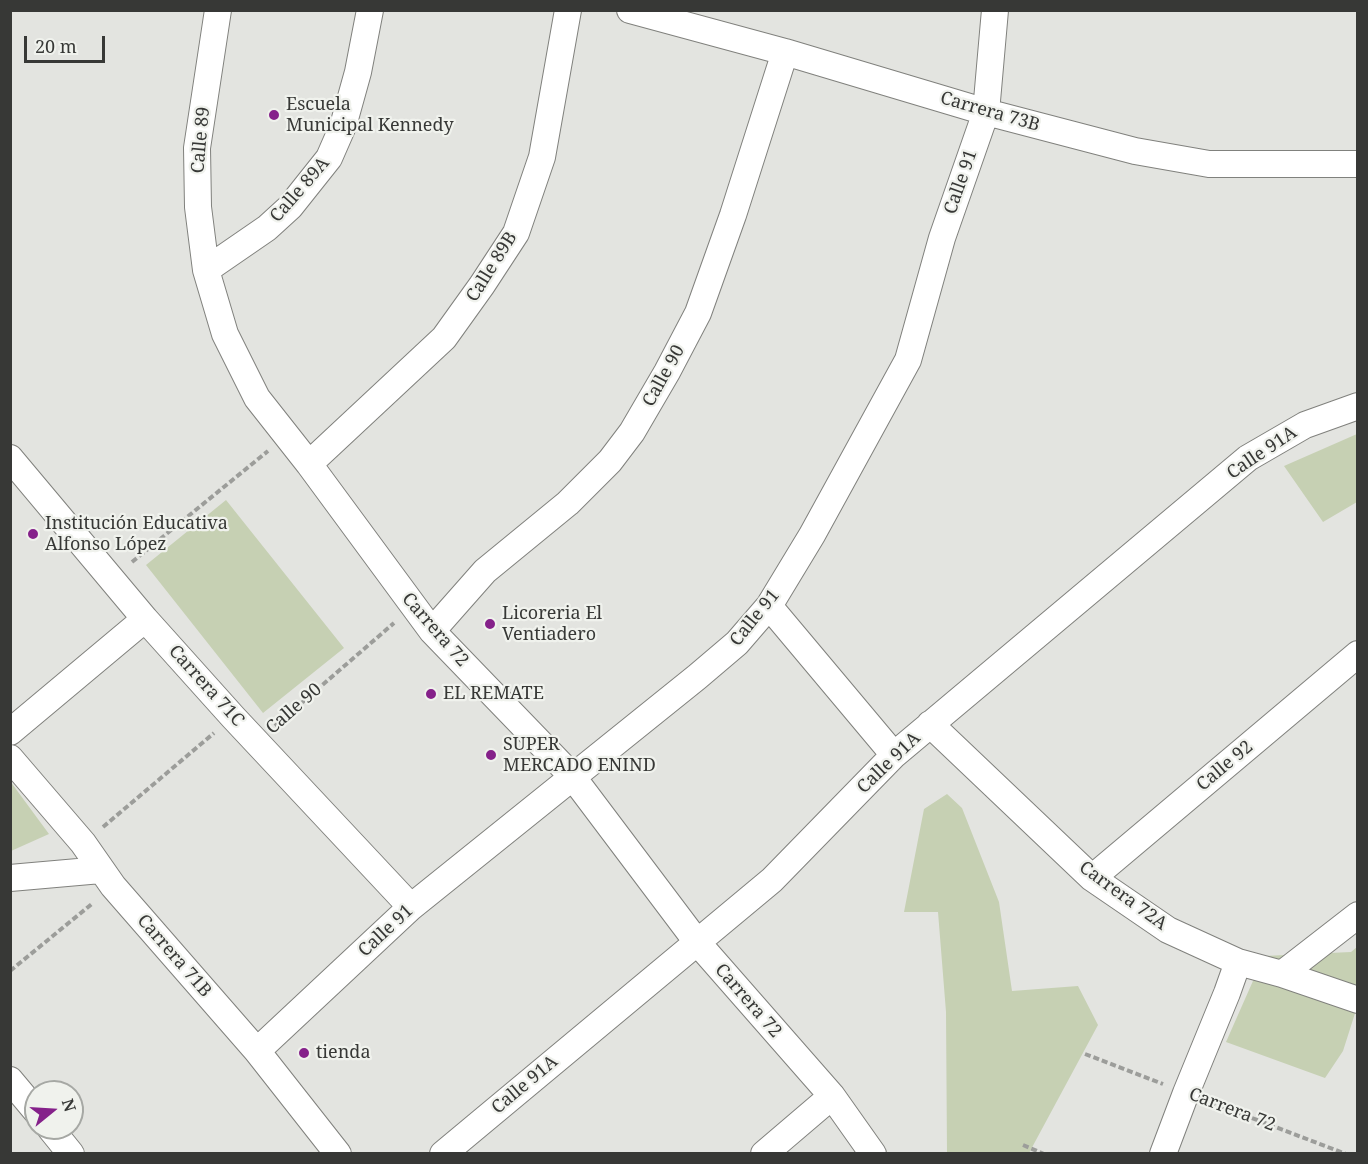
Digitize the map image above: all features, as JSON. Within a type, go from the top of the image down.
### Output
[{"type":"street","name":"Calle 89","points":[[206,270],[198,207],[197,148],[218,10]]},
{"type":"street","name":"Calle 89A","points":[[206,270],[267,228],[290,207],[329,158],[343,126],[358,72],[370,10]]},
{"type":"street","name":"Calle 89B","points":[[309,464],[444,338],[516,233],[542,157],[568,10]]},
{"type":"street","name":"Carrera 73B","points":[[630,10],[785,52],[986,112],[1135,151],[1209,164],[1358,164]]},
{"type":"street","name":"Calle 91","points":[[256,1051],[411,907],[737,643],[769,606],[812,535],[908,360],[942,238],[986,112],[995,10]]},
{"type":"street","name":"Calle 90","points":[[432,631],[484,571],[568,503],[610,461],[632,432],[698,314],[733,215],[785,52]]},
{"type":"street","name":"Carrera 72","points":[[206,270],[225,334],[257,398],[309,464],[413,607],[432,631],[572,776],[697,942],[832,1096],[873,1154]]},
{"type":"street","name":"Calle 91A","points":[[443,1154],[772,880],[899,750],[1248,458],[1305,425],[1358,406]]},
{"type":"street","name":"Carrera 71C","points":[[10,458],[113,578],[145,619],[233,717],[411,907]]},
{"type":"street","points":[[769,606],[899,750],[954,748]]},
{"type":"street","points":[[10,732],[145,619]]},
{"type":"street","name":"Calle 92","points":[[1092,878],[1358,654]]},
{"type":"street","name":"Carrera 72A","points":[[930,724],[1092,878],[1168,930],[1238,962],[1358,1000]]},
{"type":"street","name":"Carrera 71B","points":[[10,758],[83,843],[107,878],[256,1051],[338,1154]]},
{"type":"street","points":[[10,878],[107,878]]},
{"type":"street","points":[[1285,975],[1358,915]]},
{"type":"street","points":[[1163,1154],[1238,962]]},
{"type":"street","points":[[10,1080],[24,1097]]},
{"type":"street","points":[[764,1154],[832,1096]]},
{"type":"street","points":[[60,1140],[71,1154]]},
{"type":"path","points":[[113,578],[286,436]]},
{"type":"path","name":"Calle 90","points":[[257,741],[413,607]]},
{"type":"path","points":[[83,843],[233,717]]},
{"type":"path","points":[[10,971],[107,878]]},
{"type":"path","name":"Carrera 72","points":[[1085,1054],[1346,1154]]},
{"type":"path","points":[[1023,1145],[1044,1154]]},
{"type":"green space","points":[[1357,434],[1357,502],[1323,522],[1284,466]]},
{"type":"green space","points":[[226,500],[344,648],[263,713],[146,565]]},
{"type":"green space","points":[[10,781],[49,834],[11,851],[10,851]]},
{"type":"green space","points":[[947,794],[962,808],[999,902],[1012,991],[1078,986],[1098,1025],[1029,1153],[947,1153],[946,1012],[938,912],[904,912],[924,809]]},
{"type":"green space","points":[[1357,947],[1357,1007],[1343,1051],[1325,1078],[1226,1042],[1264,956],[1351,952]]},
{"type":"place","name":"Escuela Municipal Kennedy","points":[[274,115]]},
{"type":"place","name":"Institución Educativa Alfonso López","points":[[33,534]]},
{"type":"place","name":"Licoreria El Ventiadero","points":[[490,624]]},
{"type":"place","name":"EL REMATE","points":[[431,694]]},
{"type":"place","name":"SUPER MERCADO ENIND","points":[[491,755]]},
{"type":"place","name":"tienda","points":[[304,1053]]}]
